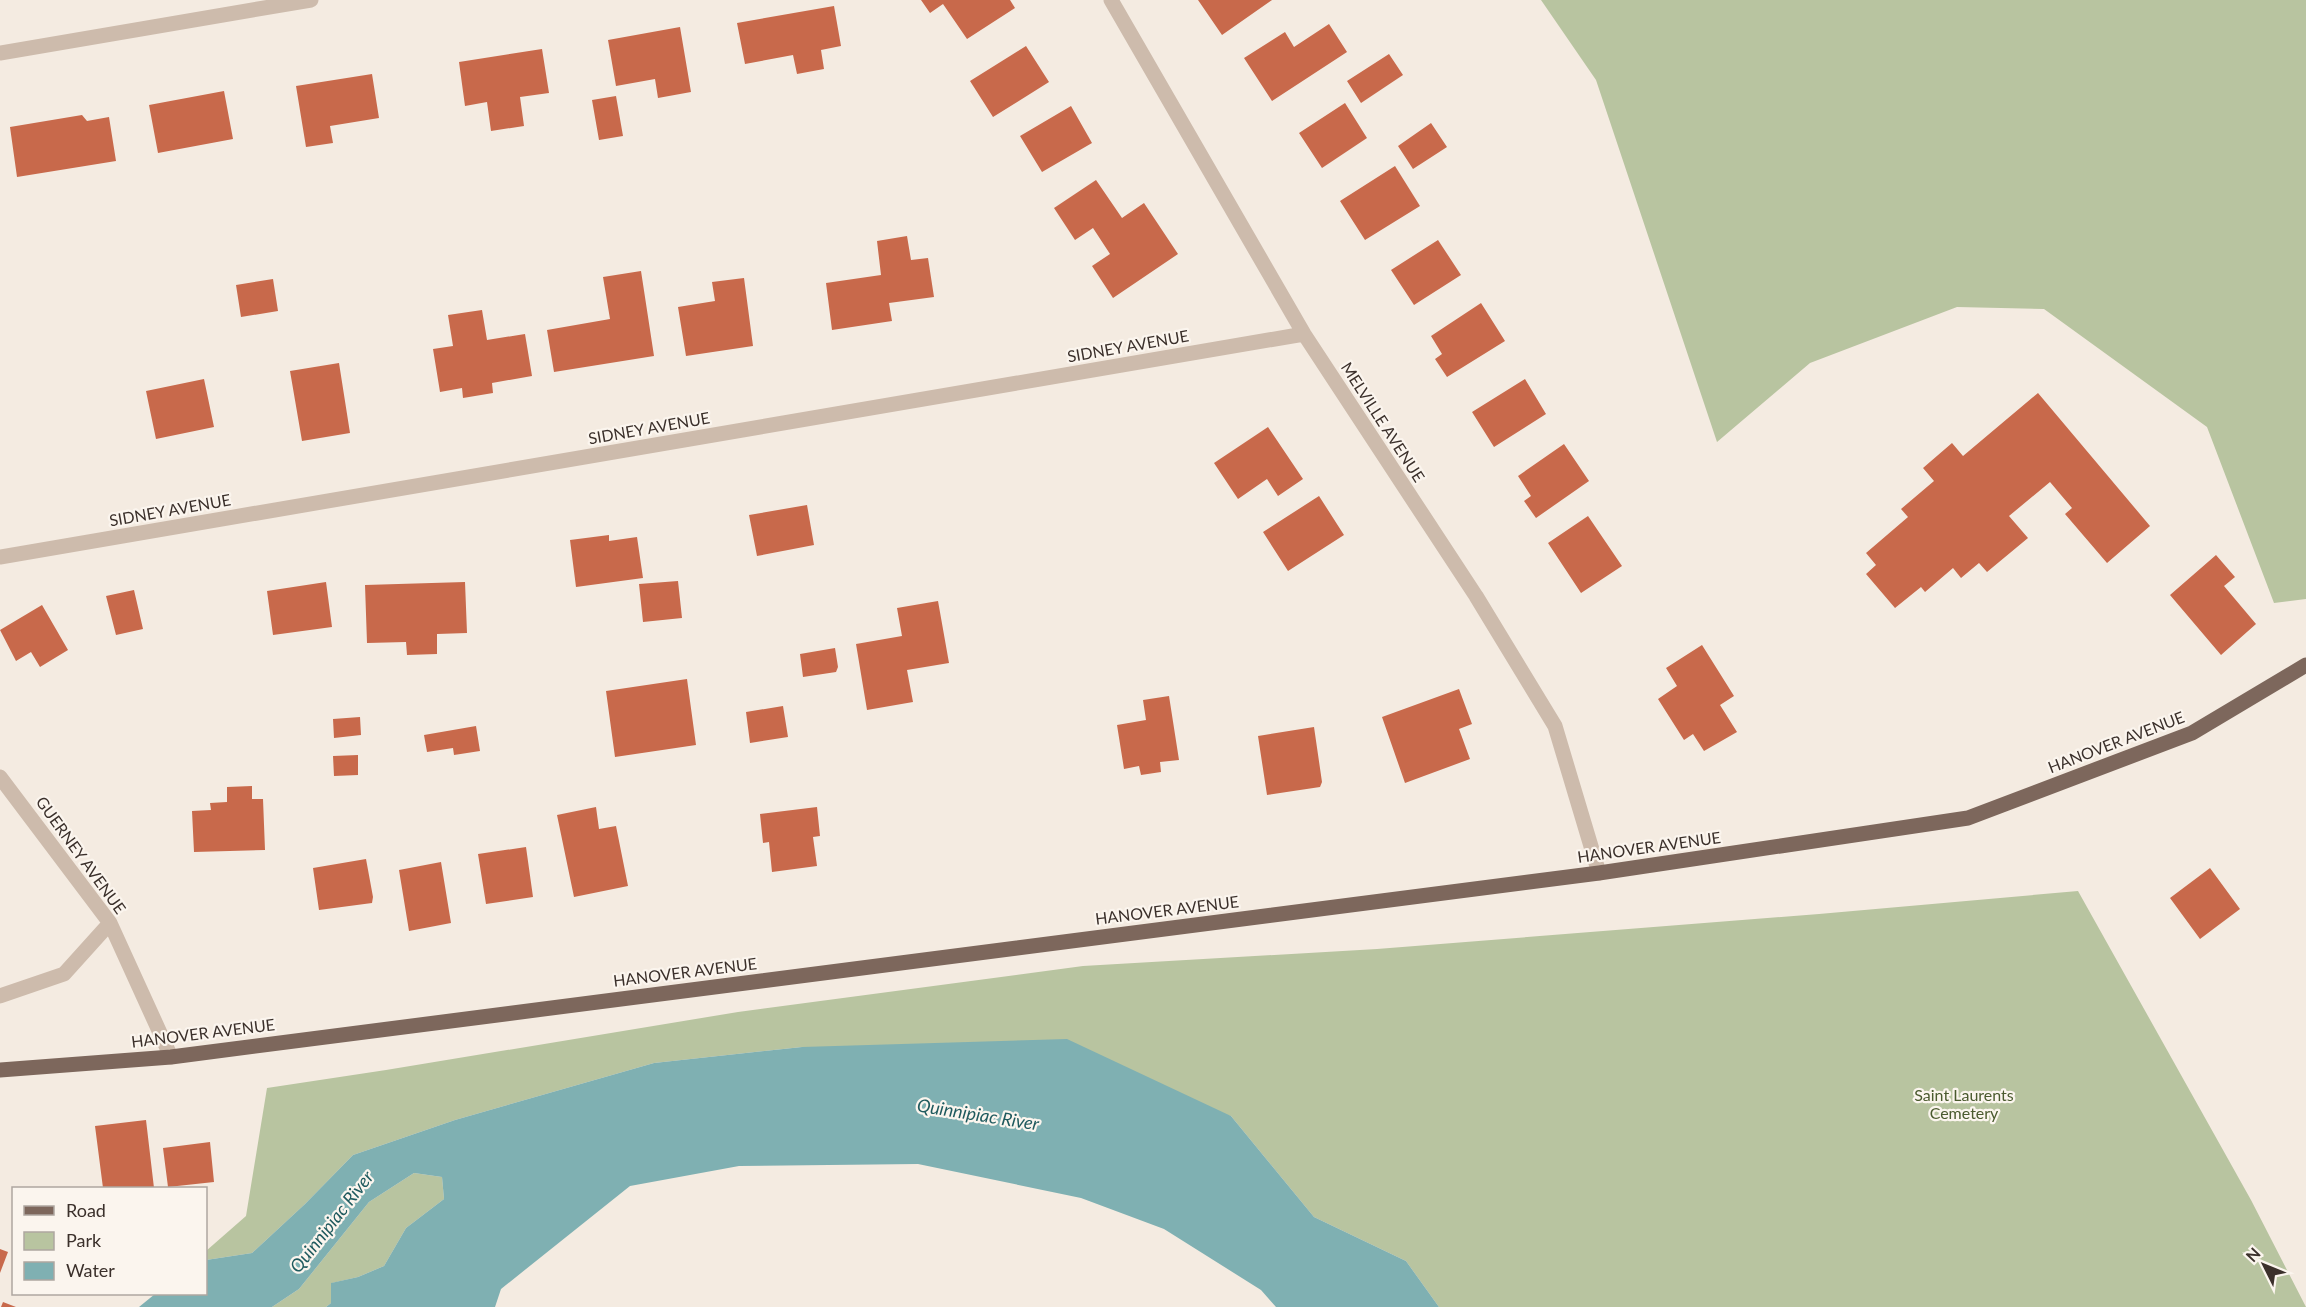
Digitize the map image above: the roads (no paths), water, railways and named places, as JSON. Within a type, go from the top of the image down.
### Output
[{"type":"main road","name":"HANOVER AVENUE","points":[[0,1070],[171,1057],[1599,873],[1968,818],[2192,733],[2306,665]]},
{"type":"street","points":[[0,53],[311,0]]},
{"type":"street","name":"MELVILLE AVENUE","points":[[1111,0],[1304,334],[1476,596],[1555,726],[1599,873]]},
{"type":"street","name":"SIDNEY AVENUE","points":[[0,557],[1304,334]]},
{"type":"street","name":"GUERNEY AVENUE","points":[[0,777],[110,923],[171,1057]]},
{"type":"street","points":[[0,996],[64,974],[110,923]]},
{"type":"water","name":"Quinnipiac River","points":[[1067,1039],[1231,1116],[1314,1217],[1406,1261],[1439,1307],[1276,1307],[1261,1290],[1164,1229],[1081,1198],[918,1164],[739,1166],[630,1186],[501,1289],[495,1307],[326,1307],[331,1303],[331,1283],[358,1277],[384,1266],[406,1228],[444,1199],[442,1177],[414,1173],[369,1202],[299,1289],[272,1307],[139,1307],[154,1295],[207,1295],[207,1260],[252,1253],[353,1155],[455,1120],[654,1063],[802,1047]]},
{"type":"park label","name":"Saint Laurents Cemetery","points":[[1964,1104]]}]
